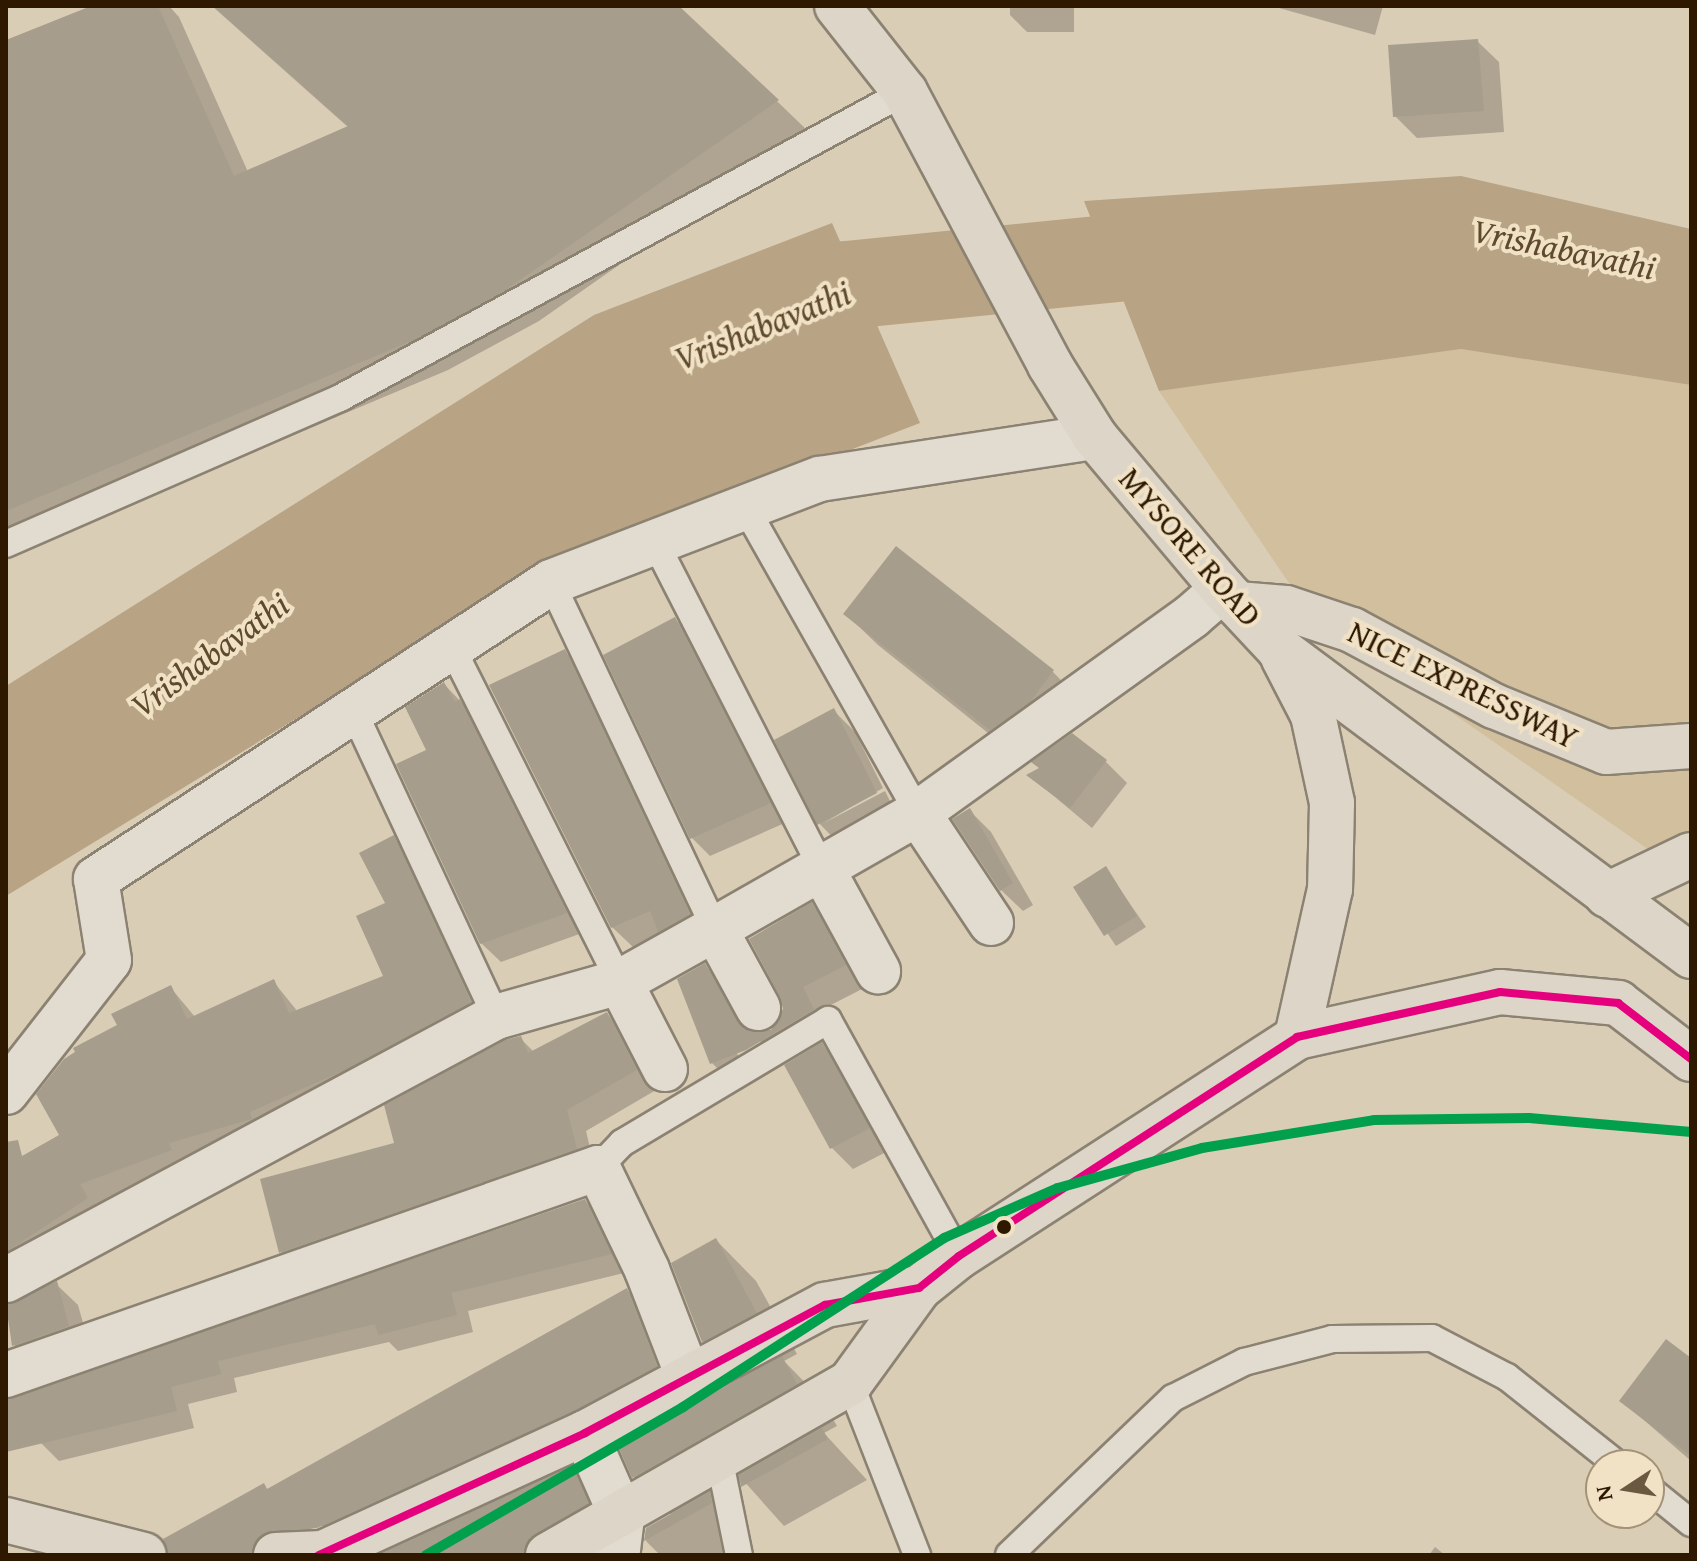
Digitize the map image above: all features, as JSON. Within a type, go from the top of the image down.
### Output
[{"type":"main road","name":"MYSORE ROAD","points":[[837,6],[909,101],[1050,365],[1095,437],[1230,596],[1278,648],[1691,956]]},
{"type":"main road","name":"NICE EXPRESSWAY","points":[[1230,596],[1286,608],[1352,630],[1494,706],[1606,752],[1691,746]]},
{"type":"main road","points":[[1278,648],[1313,715],[1332,803],[1330,889],[1297,1037]]},
{"type":"main road","points":[[1607,895],[1691,855]]},
{"type":"main road","points":[[548,1555],[620,1536],[719,1457],[850,1383],[919,1288],[959,1256],[1297,1037],[1500,992],[1618,1003],[1691,1059]]},
{"type":"main road","points":[[276,1555],[322,1554],[585,1433],[825,1305],[919,1288]]},
{"type":"main road","points":[[6,1520],[144,1555]]},
{"type":"street","points":[[6,1092],[109,960],[96,879],[551,582],[744,505],[820,479],[1095,437]]},
{"type":"street","points":[[6,1280],[496,1017],[620,982],[715,929],[918,813],[1192,616],[1230,596]]},
{"type":"street","points":[[918,813],[991,923]]},
{"type":"street","points":[[821,867],[878,971]]},
{"type":"street","points":[[715,929],[758,1008]]},
{"type":"street","points":[[620,982],[665,1069]]},
{"type":"street","points":[[6,1375],[598,1168],[647,1270],[689,1379]]},
{"type":"street","points":[[585,1433],[620,1536]]},
{"type":"lane","points":[[6,544],[340,398],[909,101]]},
{"type":"lane","points":[[744,505],[918,813]]},
{"type":"lane","points":[[655,542],[821,867]]},
{"type":"lane","points":[[551,582],[715,929]]},
{"type":"lane","points":[[452,648],[620,982]]},
{"type":"lane","points":[[353,710],[496,1017]]},
{"type":"lane","points":[[598,1168],[622,1143],[828,1020],[959,1256]]},
{"type":"lane","points":[[1009,1555],[1173,1398],[1244,1362],[1332,1339],[1432,1338],[1507,1377],[1598,1449]]},
{"type":"lane","points":[[850,1383],[917,1555]]},
{"type":"lane","points":[[719,1457],[739,1555]]},
{"type":"lane","points":[[1665,1502],[1691,1523]]},
{"type":"shaded area","points":[[1461,349],[1691,385],[1691,879],[1310,614],[1159,391]]},
{"type":"water","points":[[1461,176],[1691,229],[1691,385],[1461,349],[1159,391],[1084,201]]},
{"type":"water","points":[[832,223],[920,423],[540,570],[6,896],[6,686],[594,315]]},
{"type":"building","points":[[91,6],[158,6],[234,176],[348,126],[213,6],[679,6],[779,100],[507,289],[416,339],[6,511],[6,40]]},
{"type":"building","points":[[1478,39],[1484,111],[1393,117],[1388,45]]},
{"type":"building","points":[[896,546],[1054,670],[1030,702],[990,730],[843,614]]},
{"type":"building","points":[[675,617],[771,803],[690,839],[603,655]]},
{"type":"building","points":[[565,649],[690,914],[658,932],[650,911],[611,928],[489,685]]},
{"type":"building","points":[[444,682],[455,702],[460,699],[567,913],[480,944],[396,764],[426,750],[405,707]]},
{"type":"building","points":[[834,708],[877,793],[817,825],[774,740]]},
{"type":"building","points":[[1072,733],[1107,760],[1070,808],[1026,775],[1039,768],[1031,762]]},
{"type":"building","points":[[970,808],[1013,883],[1000,891],[952,819]]},
{"type":"building","points":[[394,835],[471,1002],[347,1069],[250,1112],[252,1119],[169,1143],[172,1150],[80,1184],[88,1198],[6,1252],[6,1142],[18,1140],[22,1156],[59,1135],[36,1094],[64,1059],[75,1052],[73,1048],[117,1025],[111,1014],[171,985],[187,1019],[274,979],[289,1013],[383,976],[356,916],[385,903],[359,853]]},
{"type":"building","points":[[1106,866],[1137,916],[1104,936],[1073,887]]},
{"type":"building","points":[[812,902],[846,965],[803,987],[814,1009],[746,1050],[710,1064],[677,979],[705,963],[744,1029],[771,1030],[783,1009],[780,997],[749,939]]},
{"type":"building","points":[[607,1012],[637,1070],[567,1110],[577,1149],[279,1253],[260,1179],[394,1143],[384,1105],[505,1040],[521,1036],[528,1053]]},
{"type":"building","points":[[822,1042],[870,1128],[830,1149],[784,1065]]},
{"type":"building","points":[[585,1199],[612,1254],[451,1293],[457,1315],[378,1335],[375,1324],[218,1361],[221,1374],[171,1387],[177,1411],[6,1452],[6,1399]]},
{"type":"building","points":[[716,1238],[757,1313],[702,1342],[671,1263]]},
{"type":"building","points":[[57,1281],[69,1326],[12,1346],[6,1305]]},
{"type":"building","points":[[627,1288],[657,1366],[574,1411],[317,1528],[263,1534],[251,1555],[168,1555],[163,1539],[264,1483],[267,1489]]},
{"type":"building","points":[[1666,1339],[1691,1358],[1691,1456],[1619,1401]]},
{"type":"building","points":[[782,1356],[797,1384],[632,1478],[617,1444]]},
{"type":"building","points":[[822,1428],[828,1439],[741,1487],[739,1475]]},
{"type":"building","points":[[572,1466],[589,1503],[535,1534],[523,1555],[379,1555]]},
{"type":"building","points":[[710,1492],[712,1503],[644,1541],[646,1528]]},
{"type":"waterway","name":"Vrishabavathi","points":[[749,328],[847,285],[1228,247]]},
{"type":"transit line","points":[[319,1555],[585,1433],[825,1305],[919,1288],[959,1256],[1297,1037],[1500,992],[1618,1003],[1691,1059]]},
{"type":"transit line","points":[[426,1555],[683,1407],[944,1238],[1058,1188],[1202,1148],[1374,1120],[1529,1118],[1691,1132]]}]
